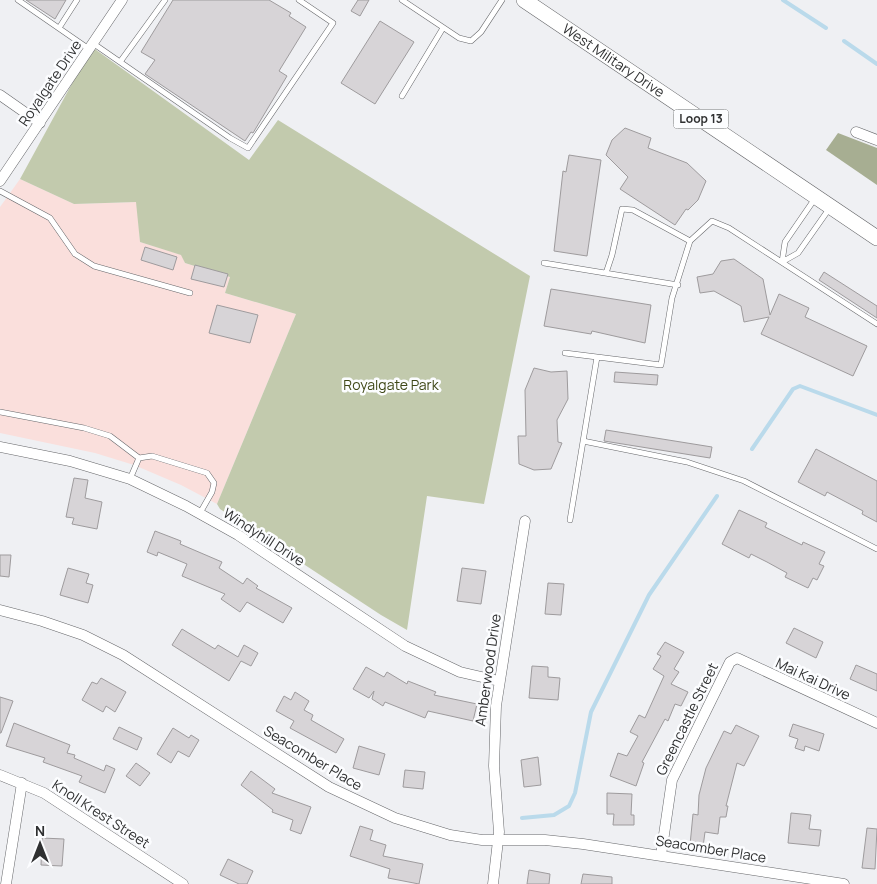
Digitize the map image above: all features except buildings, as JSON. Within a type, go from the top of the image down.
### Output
[{"type":"main road","name":"West Military Drive","points":[[524,0],[877,238]]},
{"type":"street","name":"Royalgate Drive","points":[[0,181],[122,0]]},
{"type":"street","points":[[0,95],[40,123]]},
{"type":"street","points":[[856,132],[877,140]]},
{"type":"street","name":"Windyhill Drive","points":[[0,447],[70,461],[130,479],[200,513],[238,535],[405,646],[460,672],[500,681]]},
{"type":"street","name":"Amberwood Drive","points":[[493,884],[499,841],[493,736],[525,521]]},
{"type":"street","name":"Seacomber Place","points":[[0,610],[42,621],[83,635],[123,655],[353,800],[426,829],[450,835],[499,841],[545,840],[661,855],[844,884]]},
{"type":"street","name":"Mai Kai Drive","points":[[737,658],[877,723]]},
{"type":"street","name":"Greencastle Street","points":[[661,855],[669,793],[678,763],[730,662],[737,658]]},
{"type":"street","name":"Knoll Krest Street","points":[[0,775],[44,793],[169,880],[183,884]]},
{"type":"street","points":[[6,884],[22,783]]},
{"type":"lane","points":[[18,0],[59,28],[120,62],[248,148],[333,24],[299,0]]},
{"type":"lane","points":[[59,28],[78,0]]},
{"type":"lane","points":[[120,62],[165,0]]},
{"type":"lane","points":[[402,0],[459,38],[470,42],[481,32],[502,0]]},
{"type":"lane","points":[[402,96],[443,28]]},
{"type":"lane","points":[[0,191],[50,218],[80,260],[94,266],[190,293]]},
{"type":"lane","points":[[782,262],[785,242],[816,196]]},
{"type":"lane","points":[[782,262],[798,253],[831,207]]},
{"type":"lane","points":[[606,273],[612,255],[622,208],[633,210],[690,241]]},
{"type":"lane","points":[[565,352],[661,365],[672,298],[678,285],[690,241],[712,221],[729,228],[877,324]]},
{"type":"lane","points":[[544,263],[678,285]]},
{"type":"lane","points":[[570,520],[597,357]]},
{"type":"lane","points":[[0,412],[84,428],[110,436],[139,458],[152,456],[207,473],[214,483],[212,492],[200,513]]},
{"type":"lane","points":[[583,441],[688,462],[744,481],[877,549]]},
{"type":"lane","points":[[130,479],[139,458]]},
{"type":"shaded area","points":[[20,179],[74,204],[137,202],[140,242],[182,255],[185,263],[230,277],[225,293],[296,314],[217,504],[181,485],[134,465],[95,453],[0,433],[0,207]]},
{"type":"green space","name":"Royalgate Park","points":[[92,47],[249,160],[278,120],[530,276],[484,504],[427,496],[407,630],[381,615],[220,509],[217,504],[296,314],[225,293],[230,277],[185,263],[181,255],[140,242],[136,202],[74,204],[20,179]]},
{"type":"green space","points":[[838,133],[877,148],[877,185],[826,150]]},
{"type":"waterway","points":[[783,0],[826,28]]},
{"type":"waterway","points":[[844,41],[877,64]]},
{"type":"waterway","points":[[752,449],[793,389],[800,386],[877,415]]},
{"type":"waterway","points":[[522,818],[554,815],[569,806],[575,793],[591,712],[649,595],[717,496]]}]
